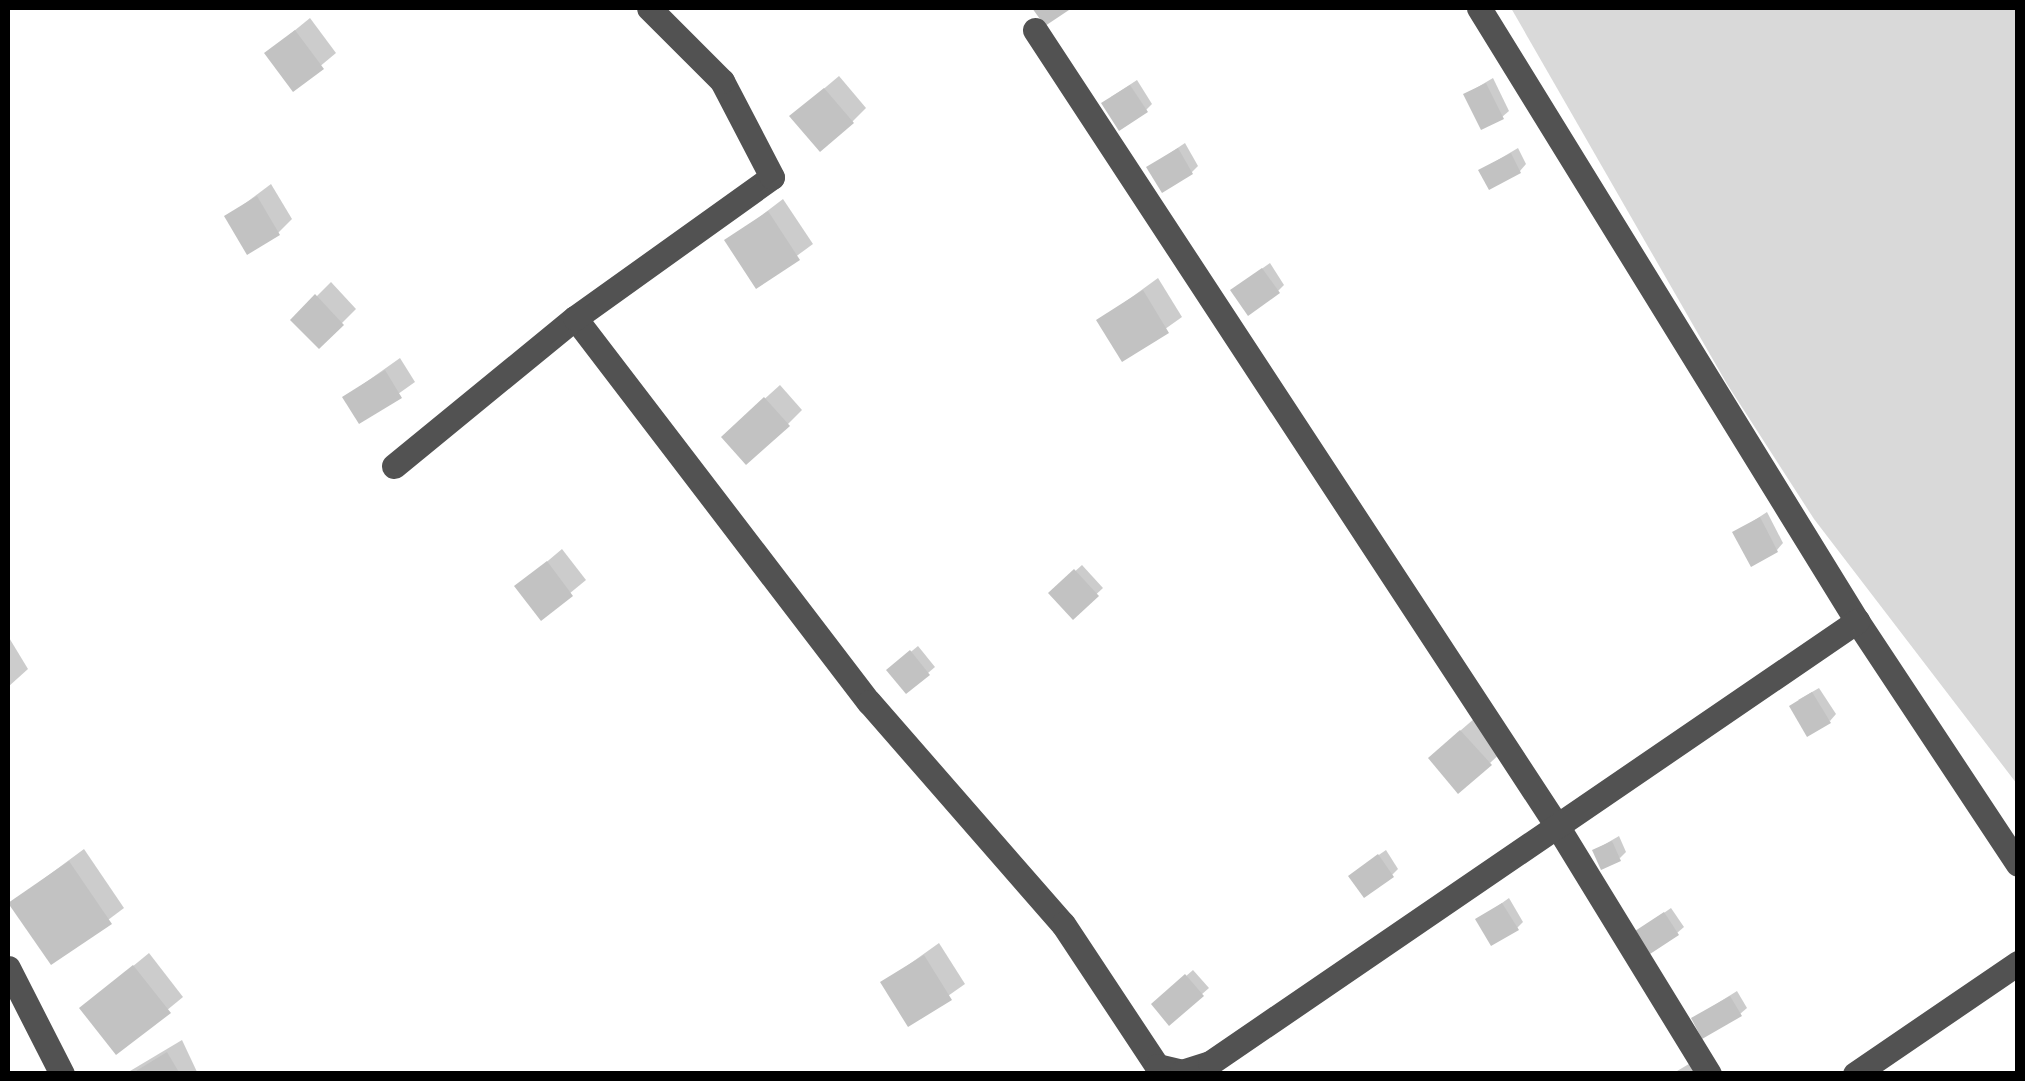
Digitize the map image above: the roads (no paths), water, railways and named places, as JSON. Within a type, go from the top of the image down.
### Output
[{"type":"street","points":[[394,466],[575,318],[772,177],[722,82],[649,8]]},
{"type":"street","points":[[1479,8],[1857,621],[2018,864]]},
{"type":"street","points":[[1034,30],[1559,828],[1709,1074]]},
{"type":"street","points":[[575,318],[869,702],[1063,924],[1157,1066],[1182,1072],[1210,1063],[1857,621]]},
{"type":"street","points":[[1854,1074],[2018,963]]},
{"type":"street","points":[[8,968],[62,1074]]}]
